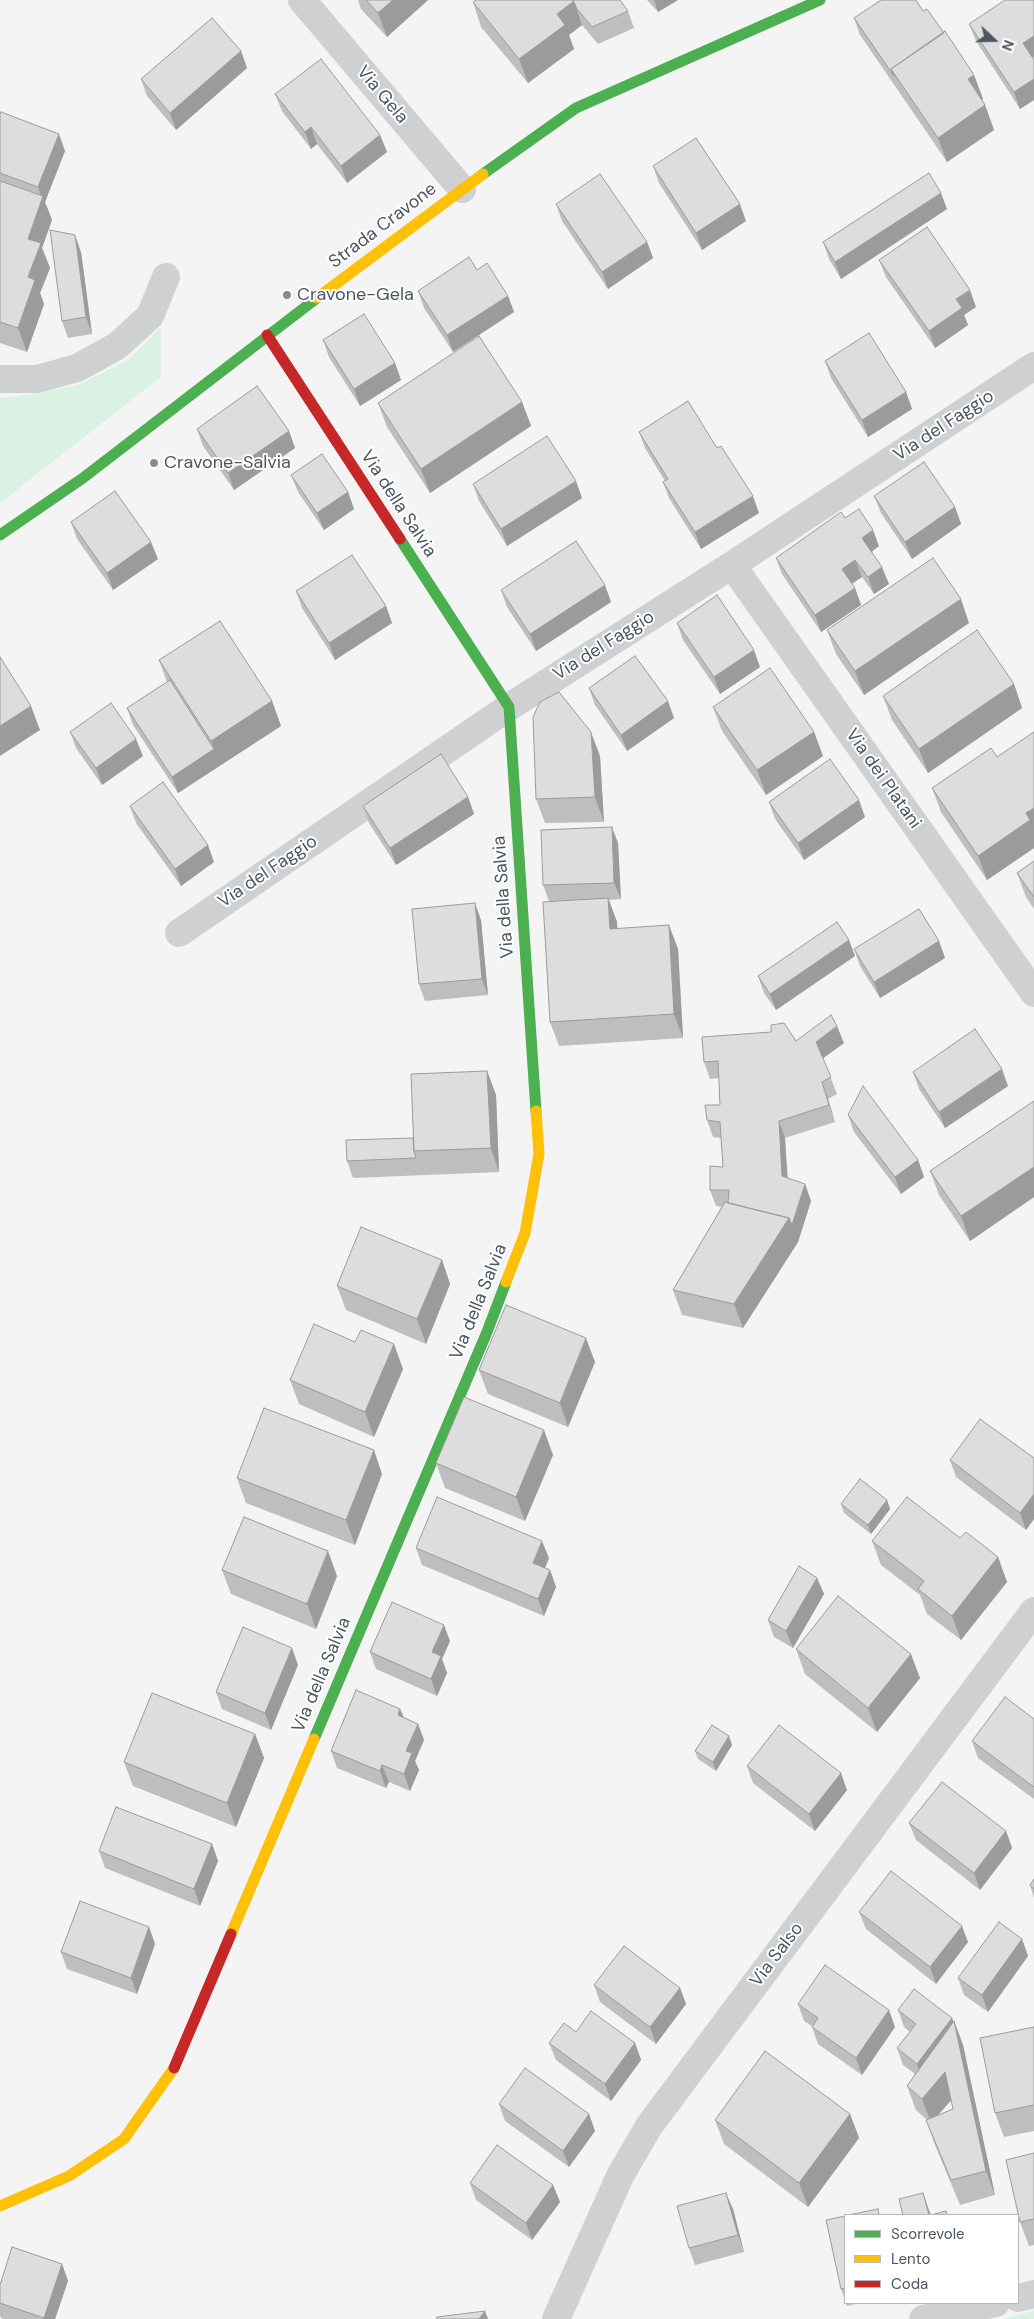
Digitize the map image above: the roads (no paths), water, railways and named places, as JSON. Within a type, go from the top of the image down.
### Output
[{"type":"street","name":"Via Gela","points":[[302,0],[462,189]]},
{"type":"street","name":"Strada Cravone","points":[[0,535],[83,478],[267,335],[462,189],[576,108],[820,0]]},
{"type":"street","points":[[0,379],[37,379],[77,368],[117,346],[150,316],[166,277]]},
{"type":"street","name":"Via della Salvia","points":[[0,2206],[69,2176],[124,2139],[174,2067],[483,1341],[525,1233],[539,1154],[509,707],[267,335]]},
{"type":"street","name":"Via del Faggio","points":[[179,933],[509,707],[732,565],[1034,366]]},
{"type":"street","name":"Via dei Platani","points":[[732,565],[1034,993]]},
{"type":"street","name":"Via Salso","points":[[556,2319],[620,2176],[649,2126],[1034,1611]]},
{"type":"street","points":[[1019,2298],[1034,2294]]},
{"type":"street","points":[[923,2319],[991,2304]]},
{"type":"place","name":"Cravone-Gela","points":[[287,295]]},
{"type":"place","name":"Cravone-Salvia","points":[[154,463]]}]
